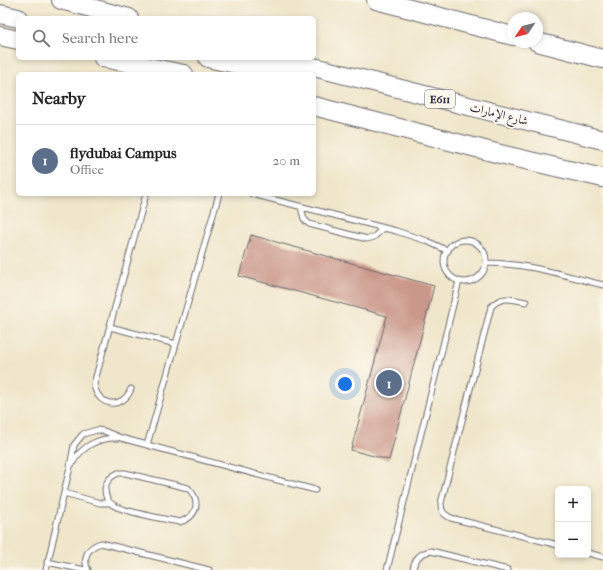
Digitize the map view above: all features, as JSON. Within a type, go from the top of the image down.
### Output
[{"type":"highway","points":[[61,0],[121,16]]},
{"type":"highway","points":[[376,0],[507,34]]},
{"type":"highway","points":[[0,14],[16,18]]},
{"type":"highway","points":[[0,36],[16,40]]},
{"type":"highway","points":[[543,44],[603,59]]},
{"type":"highway","points":[[113,60],[174,72]]},
{"type":"highway","points":[[216,60],[248,66],[277,68],[313,67]]},
{"type":"highway","name":"شارع الإمارات","points":[[286,60],[603,140]]},
{"type":"highway","points":[[316,107],[500,154],[603,178]]},
{"type":"lane","points":[[131,389],[125,399],[114,404],[102,400],[98,396],[95,391],[94,384],[145,196]]},
{"type":"lane","points":[[147,445],[218,196]]},
{"type":"lane","points":[[260,196],[412,236],[448,250]]},
{"type":"lane","points":[[302,207],[304,219],[309,224],[364,239],[374,237],[383,228]]},
{"type":"lane","points":[[465,241],[478,245],[483,250],[486,257],[486,263],[484,271],[480,276],[473,281],[466,282],[452,278],[445,265],[445,258],[452,245],[465,241]]},
{"type":"lane","points":[[486,263],[511,264],[535,268],[603,285]]},
{"type":"lane","points":[[387,570],[459,281]]},
{"type":"lane","points":[[526,302],[507,298],[500,299],[491,307],[441,503],[441,508],[442,512],[451,518],[555,544]]},
{"type":"lane","points":[[110,327],[176,344]]},
{"type":"lane","points":[[46,570],[74,445],[83,434],[97,430],[104,431],[121,438],[315,490]]},
{"type":"lane","points":[[70,467],[78,454],[91,444],[105,439],[121,438]]},
{"type":"lane","points":[[64,493],[95,502],[110,503],[120,508],[180,522],[193,514],[196,508],[196,500],[193,493],[188,488],[124,473],[118,473],[108,480],[105,492],[106,498],[110,503]]},
{"type":"lane","points":[[88,570],[86,565],[87,553],[90,548],[101,543],[209,570]]},
{"type":"lane","points":[[413,570],[416,559],[425,552],[431,551],[508,570]]},
{"type":"lane","points":[[591,554],[603,557]]},
{"type":"lane","points":[[48,562],[85,570]]},
{"type":"building","points":[[251,235],[434,286],[389,460],[351,450],[387,316],[239,276]]},
{"type":"place","name":"flydubai Campus","points":[[389,383]]}]
